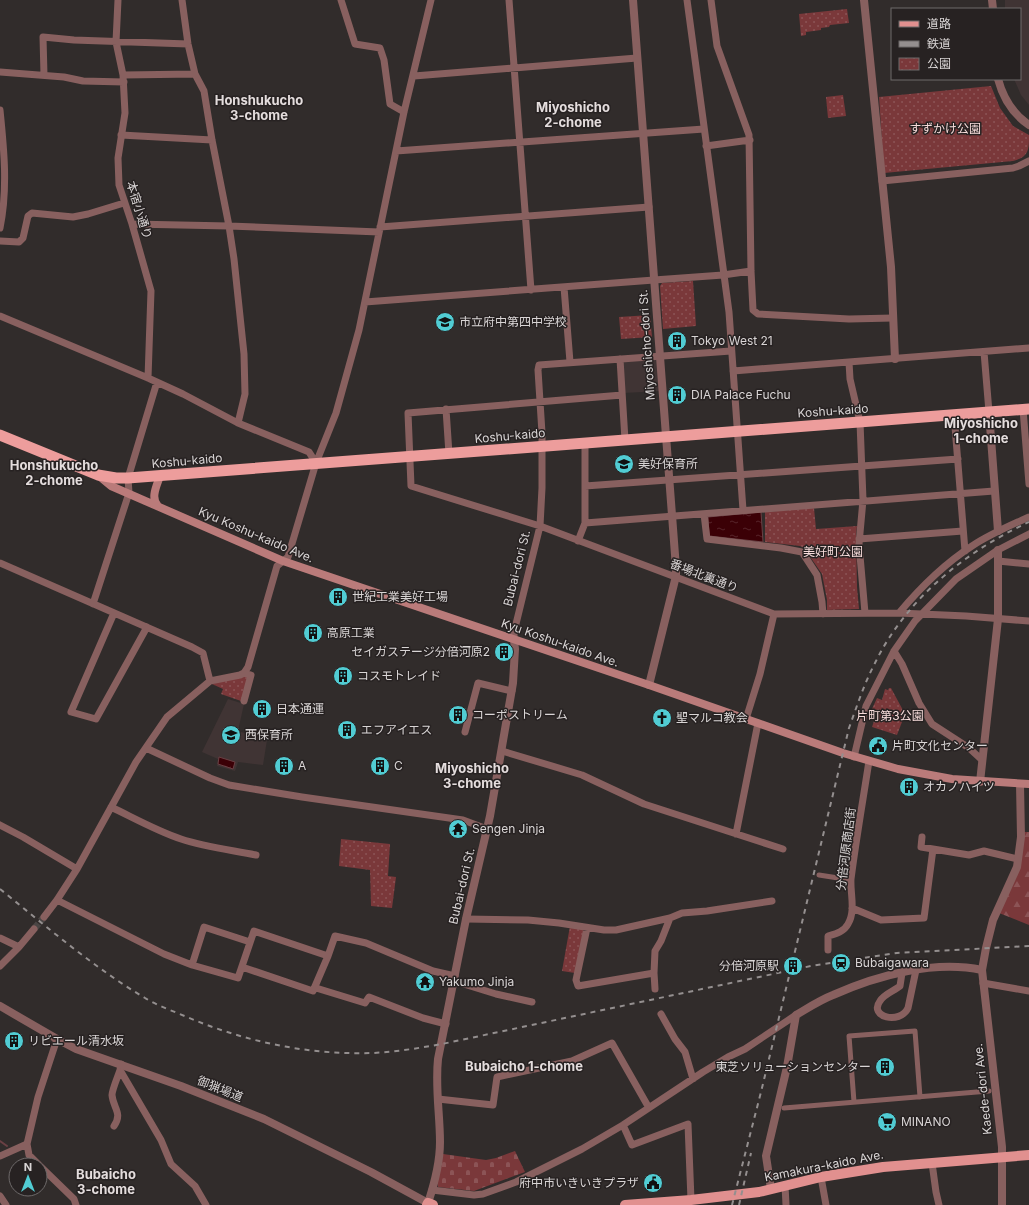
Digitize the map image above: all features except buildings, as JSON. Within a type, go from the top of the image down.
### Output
[{"type":"highway","name":"Koshu-kaido","points":[[0,436],[93,473],[116,478],[128,478],[1026,409]]},
{"type":"main road","name":"Kyu Koshu-kaido Ave.","points":[[93,473],[111,486],[283,561],[648,685],[854,757],[898,769],[952,779],[1029,784]]},
{"type":"main road","points":[[158,506],[155,504],[154,497],[160,476]]},
{"type":"main road","name":"Kamakura-kaido Ave.","points":[[625,1205],[652,1204],[759,1192],[821,1177],[883,1167],[1029,1155]]},
{"type":"street","name":"本宿小通り","points":[[118,0],[116,42],[123,79],[125,113],[118,158],[118,185],[132,224],[151,291],[148,378]]},
{"type":"street","points":[[182,0],[188,44],[195,74],[204,91],[234,260],[244,354],[245,394],[238,423]]},
{"type":"street","points":[[341,0],[355,44],[380,48],[384,60],[390,104],[404,112]]},
{"type":"street","points":[[44,917],[77,869],[136,762],[167,717],[210,681],[240,675],[244,673],[248,666],[277,566],[288,557],[316,463],[336,413],[365,302],[404,112],[432,0]]},
{"type":"street","points":[[509,0],[531,290]]},
{"type":"street","name":"Miyoshicho-dori St.","points":[[633,0],[676,568],[676,576],[648,685]]},
{"type":"street","points":[[687,0],[729,312],[743,510]]},
{"type":"street","points":[[711,0],[717,46],[750,140],[752,306],[755,313],[849,319],[893,318]]},
{"type":"street","points":[[864,0],[891,266],[895,359]]},
{"type":"street","points":[[44,75],[43,37],[116,42],[188,44]]},
{"type":"street","points":[[414,76],[637,58]]},
{"type":"street","points":[[0,72],[64,77],[83,82],[195,74]]},
{"type":"street","points":[[998,80],[1007,102],[1029,125]]},
{"type":"street","points":[[1004,80],[1007,89],[1015,103],[1029,118]]},
{"type":"street","points":[[0,110],[2,158],[5,173],[4,209],[0,228]]},
{"type":"street","points":[[396,152],[704,128]]},
{"type":"street","points":[[121,135],[212,140]]},
{"type":"street","points":[[706,146],[750,140]]},
{"type":"street","points":[[882,181],[1013,168],[1029,161]]},
{"type":"street","points":[[0,241],[19,242],[23,238],[28,216],[32,213],[73,216],[88,214],[124,203]]},
{"type":"street","points":[[132,224],[379,230],[526,216],[649,207]]},
{"type":"street","points":[[365,302],[564,288],[724,275],[751,271]]},
{"type":"street","points":[[564,288],[570,362],[732,351]]},
{"type":"street","points":[[0,316],[148,378],[238,423],[309,452],[316,463]]},
{"type":"street","points":[[733,371],[1029,348]]},
{"type":"street","points":[[984,352],[998,531]]},
{"type":"street","points":[[620,359],[625,440]]},
{"type":"street","name":"Bubai-dori St.","points":[[429,1204],[440,1144],[437,1066],[466,918],[487,829],[502,751],[512,691],[515,649],[514,632],[540,526],[542,433],[538,370],[539,365],[570,362]]},
{"type":"street","points":[[849,362],[850,379],[860,422],[862,500],[859,539],[864,613]]},
{"type":"street","points":[[93,604],[129,493],[128,478],[157,382]]},
{"type":"street","points":[[409,457],[408,413],[622,395]]},
{"type":"street","points":[[1026,409],[1029,484]]},
{"type":"street","points":[[446,410],[449,454]]},
{"type":"street","points":[[954,414],[965,551]]},
{"type":"street","points":[[578,541],[585,523],[585,443]]},
{"type":"street","name":"番場北裏通り","points":[[409,457],[411,486],[540,526],[774,614],[899,613],[1029,621]]},
{"type":"street","points":[[585,486],[958,459]]},
{"type":"street","points":[[585,523],[862,500],[994,491]]},
{"type":"street","points":[[704,514],[707,540],[781,548],[802,552],[817,575],[823,614]]},
{"type":"street","points":[[899,613],[938,572],[965,551],[998,531],[1029,516]]},
{"type":"street","points":[[859,539],[963,531]]},
{"type":"street","points":[[854,757],[866,706],[894,651],[921,614],[956,579],[998,550],[1029,534]]},
{"type":"street","points":[[980,782],[998,619],[998,550]]},
{"type":"street","points":[[998,561],[1029,564]]},
{"type":"street","points":[[0,563],[203,653],[210,681]]},
{"type":"street","points":[[114,613],[71,712],[96,719],[147,627]]},
{"type":"street","points":[[746,719],[760,674],[774,614]]},
{"type":"street","points":[[894,651],[902,664],[919,702],[932,724],[968,748],[982,760]]},
{"type":"street","points":[[244,673],[251,675],[244,701]]},
{"type":"street","points":[[465,732],[478,683],[512,691]]},
{"type":"street","points":[[736,834],[758,723]]},
{"type":"street","points":[[146,748],[210,778],[229,785],[463,820],[487,829]]},
{"type":"street","points":[[502,751],[582,775],[644,804],[783,849]]},
{"type":"street","name":"分倍河原商店街","points":[[828,950],[828,936],[840,931],[850,922],[852,908],[851,880],[869,761]]},
{"type":"street","name":"Kaede-dori Ave.","points":[[1002,1205],[1002,1157],[982,970],[993,920],[1014,872],[1018,859],[1021,837],[1020,784]]},
{"type":"street","points":[[111,807],[183,840],[205,846],[256,855]]},
{"type":"street","points":[[0,825],[77,869]]},
{"type":"street","points":[[922,837],[921,847],[969,856],[984,851],[1018,859]]},
{"type":"street","points":[[852,908],[881,920],[924,918],[933,849]]},
{"type":"street","points":[[819,875],[851,880]]},
{"type":"street","points":[[57,900],[164,954],[192,965],[238,978],[254,931],[328,956]]},
{"type":"street","points":[[466,918],[528,920],[604,930],[616,930],[670,918],[682,913],[707,911],[772,901]]},
{"type":"street","points":[[655,988],[655,951],[661,941],[670,918]]},
{"type":"street","points":[[192,965],[204,926],[250,942]]},
{"type":"street","points":[[587,928],[576,980],[578,986],[654,973]]},
{"type":"street","points":[[0,966],[34,929]]},
{"type":"street","points":[[242,967],[313,991],[316,988],[335,936],[366,943],[433,971],[496,994],[532,1002]]},
{"type":"street","points":[[0,938],[19,947]]},
{"type":"street","points":[[432,1190],[474,1195],[498,1189],[582,1150],[728,1057],[745,1049],[796,1015],[834,995],[868,981],[930,968],[968,967],[982,970]]},
{"type":"street","points":[[902,973],[900,986],[879,1001],[877,1005],[880,1015],[885,1017],[900,1016],[906,1013],[909,998],[914,985],[916,970]]},
{"type":"street","points":[[983,983],[1029,990]]},
{"type":"street","points":[[316,988],[365,1003],[369,996],[423,1018],[446,1024]]},
{"type":"street","points":[[895,990],[904,992],[909,998]]},
{"type":"street","name":"御猟場道","points":[[0,1006],[57,1040],[121,1067],[182,1086],[264,1119],[355,1163],[429,1204]]},
{"type":"street","points":[[661,1014],[675,1039],[685,1052],[693,1079]]},
{"type":"street","points":[[771,1189],[766,1156],[787,1067],[796,1015]]},
{"type":"street","points":[[854,1102],[849,1036],[915,1031],[920,1097]]},
{"type":"street","points":[[31,1157],[29,1155],[28,1144],[38,1097],[57,1040]]},
{"type":"street","points":[[438,1099],[493,1106],[497,1078],[572,1062],[612,1043],[649,1108]]},
{"type":"street","points":[[114,1126],[117,1122],[118,1114],[112,1095],[121,1067]]},
{"type":"street","points":[[121,1067],[161,1140],[171,1164],[195,1186],[206,1205]]},
{"type":"street","points":[[784,1108],[989,1091]]},
{"type":"street","points":[[623,1125],[632,1145],[688,1124],[691,1200]]},
{"type":"street","points":[[0,1156],[28,1144]]},
{"type":"street","points":[[932,1163],[939,1205]]},
{"type":"street","points":[[48,1173],[74,1200],[76,1205]]},
{"type":"street","points":[[821,1177],[826,1205]]},
{"type":"street","points":[[785,1185],[786,1205]]},
{"type":"street","points":[[0,1196],[6,1205]]},
{"type":"shaded area","points":[[1005,0],[1029,0],[1029,105],[1021,95],[1014,80],[1021,80],[1021,8],[1005,8]]},
{"type":"shaded area","points":[[658,357],[661,391],[623,393],[621,360]]},
{"type":"shaded area","name":"西保育所","points":[[228,699],[244,704],[238,731],[267,740],[263,765],[238,762],[235,771],[217,766],[218,759],[202,752]]},
{"type":"green space","points":[[847,9],[849,23],[830,25],[829,27],[821,28],[821,30],[806,32],[806,35],[801,36],[799,14]]},
{"type":"green space","name":"すずかけ公園","points":[[991,86],[1000,108],[1013,126],[1029,135],[1029,145],[1025,155],[1013,161],[884,173],[879,97]]},
{"type":"green space","points":[[843,95],[846,116],[828,118],[826,97]]},
{"type":"green space","points":[[693,281],[696,326],[663,329],[660,286],[662,283]]},
{"type":"green space","points":[[650,315],[652,337],[621,339],[619,317]]},
{"type":"green space","name":"美好町公園","points":[[814,508],[816,529],[857,526],[857,587],[859,609],[827,610],[827,600],[822,574],[804,548],[800,546],[765,542],[765,512]]},
{"type":"green space","points":[[242,675],[249,676],[241,701],[221,694],[223,689],[212,684]]},
{"type":"green space","name":"片町第3公園","points":[[891,688],[905,714],[897,735],[872,727],[877,712],[872,709],[877,698],[882,700],[885,689],[888,690]]},
{"type":"green space","points":[[1024,832],[1029,832],[1029,925],[999,913]]},
{"type":"green space","points":[[341,839],[390,844],[388,876],[396,877],[392,908],[371,906],[370,870],[339,866]]},
{"type":"green space","points":[[570,926],[584,928],[575,973],[562,971]]},
{"type":"green space","points":[[515,1151],[525,1172],[474,1191],[438,1187],[437,1181],[443,1154],[486,1160]]},
{"type":"water","points":[[761,512],[763,542],[709,536],[708,517]]},
{"type":"water","points":[[219,757],[235,762],[233,769],[218,764]]},
{"type":"waterway","points":[[0,1141],[7,1146]]},
{"type":"tunnel","points":[[34,929],[44,917]]},
{"type":"railway","points":[[732,1205],[761,1092],[849,728],[867,679],[888,640],[903,618],[940,579],[983,547],[1029,522]]},
{"type":"railway","points":[[0,889],[89,960],[155,1004],[209,1026],[255,1040],[324,1052],[390,1052],[442,1044],[811,966],[897,953],[1029,946]]},
{"type":"railway","points":[[739,1205],[751,1153]]},
{"type":"place","name":"市立府中第四中学校","points":[[445,322]]},
{"type":"place","name":"Tokyo West 21","points":[[677,341]]},
{"type":"place","name":"DIA Palace Fuchu","points":[[677,395]]},
{"type":"place","name":"美好保育所","points":[[624,464]]},
{"type":"place","name":"世紀工業美好工場","points":[[338,597]]},
{"type":"place","name":"高原工業","points":[[313,633]]},
{"type":"place","name":"セイガステージ分倍河原2","points":[[504,652]]},
{"type":"place","name":"コスモトレイド","points":[[343,676]]},
{"type":"place","name":"日本通運","points":[[262,709]]},
{"type":"place","name":"コーポストリーム","points":[[458,715]]},
{"type":"place","name":"聖マルコ教会","points":[[662,718]]},
{"type":"place","name":"エフアイエス","points":[[347,730]]},
{"type":"place","name":"西保育所","points":[[231,735]]},
{"type":"place","name":"片町文化センター","points":[[878,746]]},
{"type":"place","name":"A","points":[[284,766]]},
{"type":"place","name":"C","points":[[380,766]]},
{"type":"place","name":"オカノハイツ","points":[[909,787]]},
{"type":"place","name":"Sengen Jinja","points":[[458,829]]},
{"type":"place","name":"Bubaigawara","points":[[841,963]]},
{"type":"place","name":"分倍河原駅","points":[[793,966]]},
{"type":"place","name":"Yakumo Jinja","points":[[425,982]]},
{"type":"place","name":"リビエール清水坂","points":[[14,1041]]},
{"type":"place","name":"東芝ソリューションセンター","points":[[885,1067]]},
{"type":"place","name":"MINANO","points":[[887,1122]]},
{"type":"place","name":"府中市いきいきプラザ","points":[[653,1183]]},
{"type":"district","name":"Honshukucho 3-chome","points":[[259,108]]},
{"type":"district","name":"Miyoshicho 2-chome","points":[[573,114]]},
{"type":"district","name":"Miyoshicho 1-chome","points":[[981,430]]},
{"type":"district","name":"Honshukucho 2-chome","points":[[54,472]]},
{"type":"district","name":"Miyoshicho 3-chome","points":[[472,776]]},
{"type":"district","name":"Bubaicho 1-chome","points":[[524,1066]]},
{"type":"district","name":"Bubaicho 3-chome","points":[[106,1182]]}]
